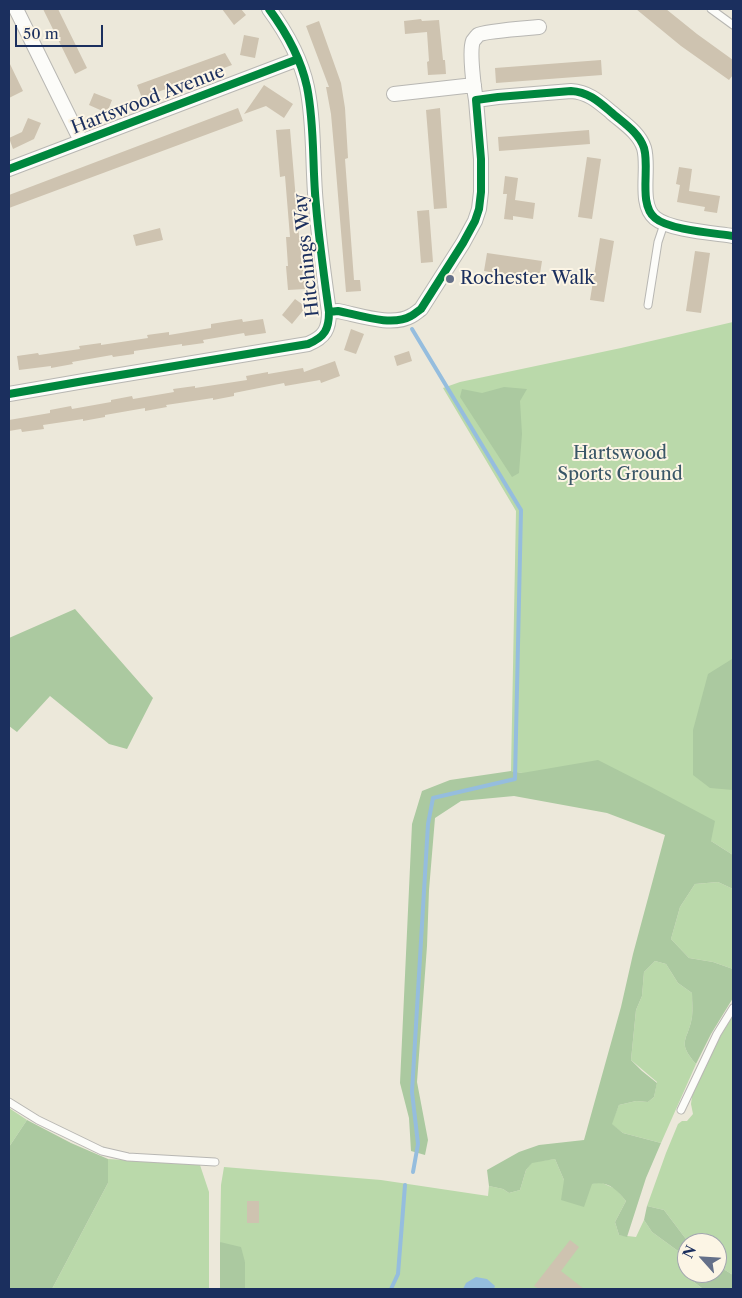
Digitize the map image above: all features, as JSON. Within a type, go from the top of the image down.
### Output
[{"type":"street","points":[[16,9],[81,141]]},
{"type":"street","name":"Hitchings Way","points":[[9,394],[308,344],[318,340],[326,332],[329,323],[329,312],[316,205],[311,116],[307,86],[298,59],[285,31],[269,9]]},
{"type":"street","points":[[329,312],[338,311],[391,321],[402,320],[412,316],[421,309],[463,243],[479,209],[481,159],[474,85],[473,41],[478,34],[540,27]]},
{"type":"street","name":"Hartswood Avenue","points":[[9,169],[298,59]]},
{"type":"street","points":[[394,94],[474,85]]},
{"type":"street","points":[[476,100],[570,91],[580,92],[595,98],[629,127],[644,147],[646,156],[646,204],[651,215],[672,227],[733,236]]},
{"type":"lane","points":[[711,9],[733,25]]},
{"type":"lane","points":[[648,305],[658,242],[664,224]]},
{"type":"lane","points":[[681,1110],[696,1075],[733,1008]]},
{"type":"lane","points":[[9,1102],[38,1120],[102,1151],[128,1157],[215,1162]]},
{"type":"green space","name":"Hartswood Sports Ground","points":[[733,322],[733,855],[711,841],[522,773],[511,771],[516,511],[443,388],[460,382]]},
{"type":"green space","points":[[504,387],[527,389],[520,401],[522,434],[519,473],[512,477],[460,397],[462,389],[482,393]]},
{"type":"green space","points":[[75,609],[153,698],[127,749],[109,744],[50,696],[17,732],[9,726],[9,638]]},
{"type":"green space","points":[[732,659],[733,790],[710,788],[693,775],[693,730],[708,674]]},
{"type":"green space","points":[[598,760],[715,821],[711,841],[733,855],[733,889],[718,882],[695,884],[680,907],[671,939],[689,958],[713,962],[733,969],[733,998],[711,1034],[696,1064],[686,1050],[685,1045],[692,1017],[692,993],[678,983],[666,964],[655,961],[644,972],[642,996],[636,1010],[631,1060],[657,1083],[654,1097],[648,1102],[636,1101],[619,1105],[612,1124],[623,1133],[661,1143],[646,1178],[627,1237],[619,1235],[615,1222],[626,1201],[611,1187],[598,1183],[592,1184],[584,1207],[561,1200],[564,1180],[555,1159],[532,1163],[526,1170],[520,1190],[509,1193],[503,1189],[489,1186],[487,1170],[519,1152],[539,1145],[584,1140],[621,1007],[633,954],[665,835],[607,813],[514,796],[461,801],[435,818],[417,1082],[428,1140],[425,1155],[411,1151],[409,1118],[400,1083],[412,824],[422,791],[450,780],[511,771],[522,773]]},
{"type":"green space","points":[[718,882],[733,889],[733,969],[713,962],[689,958],[671,939],[680,907],[695,884]]},
{"type":"green space","points":[[655,961],[666,964],[678,983],[692,993],[692,1017],[685,1045],[686,1050],[696,1064],[661,1143],[623,1133],[611,1124],[619,1105],[636,1101],[648,1102],[654,1097],[657,1082],[631,1060],[636,1010],[642,996],[644,972]]},
{"type":"green space","points":[[733,1015],[733,1275],[727,1271],[727,1233],[681,1233],[664,1210],[647,1206],[678,1124],[682,1121],[687,1121],[693,1114],[692,1096],[721,1035]]},
{"type":"green space","points":[[9,1108],[27,1120],[9,1147]]},
{"type":"green space","points":[[27,1120],[71,1143],[108,1159],[108,1183],[52,1289],[9,1289],[9,1147]]},
{"type":"green space","points":[[108,1159],[200,1165],[209,1192],[209,1289],[52,1289],[108,1183]]},
{"type":"green space","points":[[555,1159],[564,1180],[591,1184],[600,1182],[616,1189],[626,1201],[615,1222],[619,1235],[636,1237],[644,1220],[652,1232],[677,1250],[677,1283],[695,1283],[703,1289],[245,1289],[245,1262],[220,1242],[221,1185],[224,1167],[381,1180],[488,1196],[489,1186],[503,1189],[509,1193],[520,1190],[526,1170],[532,1162]]},
{"type":"green space","points":[[647,1206],[664,1210],[681,1233],[677,1233],[677,1250],[652,1232],[644,1220]]},
{"type":"green space","points":[[220,1242],[241,1247],[245,1262],[245,1289],[220,1289]]},
{"type":"green space","points":[[727,1271],[733,1275],[733,1289],[703,1289],[695,1283],[727,1283]]},
{"type":"water","points":[[476,1277],[487,1279],[495,1286],[494,1289],[463,1289],[466,1283]]},
{"type":"building","points":[[43,9],[58,9],[87,68],[75,74]]},
{"type":"building","points":[[222,9],[241,9],[246,15],[234,25]]},
{"type":"building","points":[[636,9],[666,9],[733,60],[733,75],[729,80],[681,46]]},
{"type":"building","points":[[421,19],[422,21],[439,20],[446,74],[428,75],[427,32],[405,34],[404,21]]},
{"type":"building","points":[[319,21],[341,83],[345,108],[348,158],[345,159],[354,280],[360,280],[361,291],[346,292],[331,114],[326,87],[329,87],[306,26]]},
{"type":"building","points":[[244,35],[259,38],[255,58],[240,55]]},
{"type":"building","points":[[225,53],[232,65],[142,98],[137,85]]},
{"type":"building","points":[[601,60],[602,75],[496,83],[495,68]]},
{"type":"building","points":[[9,62],[23,91],[9,98]]},
{"type":"building","points":[[264,85],[293,104],[284,118],[266,106],[244,114]]},
{"type":"building","points":[[94,93],[112,100],[107,113],[89,105]]},
{"type":"building","points":[[238,108],[243,121],[9,208],[9,195]]},
{"type":"building","points":[[440,108],[447,208],[434,209],[426,110]]},
{"type":"building","points":[[28,118],[41,123],[34,139],[13,149],[9,138],[22,132]]},
{"type":"building","points":[[290,129],[305,289],[288,290],[286,237],[290,237],[285,176],[280,177],[276,130]]},
{"type":"building","points":[[589,130],[590,144],[499,151],[498,137]]},
{"type":"building","points":[[587,157],[601,159],[592,219],[578,217]]},
{"type":"building","points":[[679,167],[692,169],[689,191],[720,196],[717,213],[704,211],[705,207],[677,202],[680,185],[676,184]]},
{"type":"building","points":[[505,176],[518,178],[515,200],[535,203],[533,219],[513,216],[513,220],[504,219],[507,194],[503,194]]},
{"type":"building","points":[[429,210],[433,262],[421,263],[417,211]]},
{"type":"building","points":[[160,228],[163,240],[136,246],[133,235]]},
{"type":"building","points":[[600,238],[614,241],[604,302],[590,300]]},
{"type":"building","points":[[695,251],[710,253],[701,313],[686,311]]},
{"type":"building","points":[[487,253],[542,261],[539,280],[484,271]]},
{"type":"building","points":[[295,299],[306,307],[292,324],[282,315]]},
{"type":"building","points":[[242,319],[243,322],[263,319],[266,333],[245,336],[244,333],[203,340],[204,343],[182,346],[182,344],[134,351],[134,354],[113,357],[112,355],[51,368],[51,366],[19,370],[17,356],[38,353],[39,355],[80,349],[79,346],[101,343],[101,345],[148,338],[147,335],[169,332],[169,335],[211,328],[211,324]]},
{"type":"building","points":[[351,329],[364,334],[356,354],[344,350]]},
{"type":"building","points":[[409,351],[412,361],[397,366],[394,356]]},
{"type":"building","points":[[335,361],[340,376],[321,383],[320,380],[285,386],[284,383],[234,393],[234,396],[213,400],[213,398],[166,405],[167,407],[145,411],[145,408],[105,415],[105,417],[83,421],[83,419],[43,425],[44,429],[22,432],[21,429],[9,431],[9,420],[50,413],[50,410],[71,406],[72,409],[132,396],[133,399],[174,392],[173,389],[195,386],[195,388],[247,380],[246,376],[268,372],[268,374],[303,368],[304,372]]},
{"type":"building","points":[[247,1201],[259,1201],[259,1223],[247,1223]]},
{"type":"building","points":[[570,1240],[579,1247],[561,1271],[584,1289],[539,1289],[534,1286]]},
{"type":"waterway","points":[[412,329],[521,510],[515,779],[433,798],[428,824],[412,1092],[418,1144],[413,1172]]},
{"type":"waterway","points":[[391,1289],[398,1274],[405,1185]]},
{"type":"cycle path","points":[[9,394],[308,344],[325,332],[329,312],[317,218],[310,102],[301,66],[292,46],[269,9]]},
{"type":"cycle path","points":[[9,169],[298,59]]},
{"type":"cycle path","points":[[329,312],[338,311],[375,319],[395,320],[411,316],[421,309],[463,243],[479,209],[481,159],[476,100],[571,91],[588,95],[602,104],[630,128],[642,142],[645,156],[647,204],[655,218],[681,228],[733,236]]},
{"type":"place","name":"Rochester Walk","points":[[450,279]]}]
